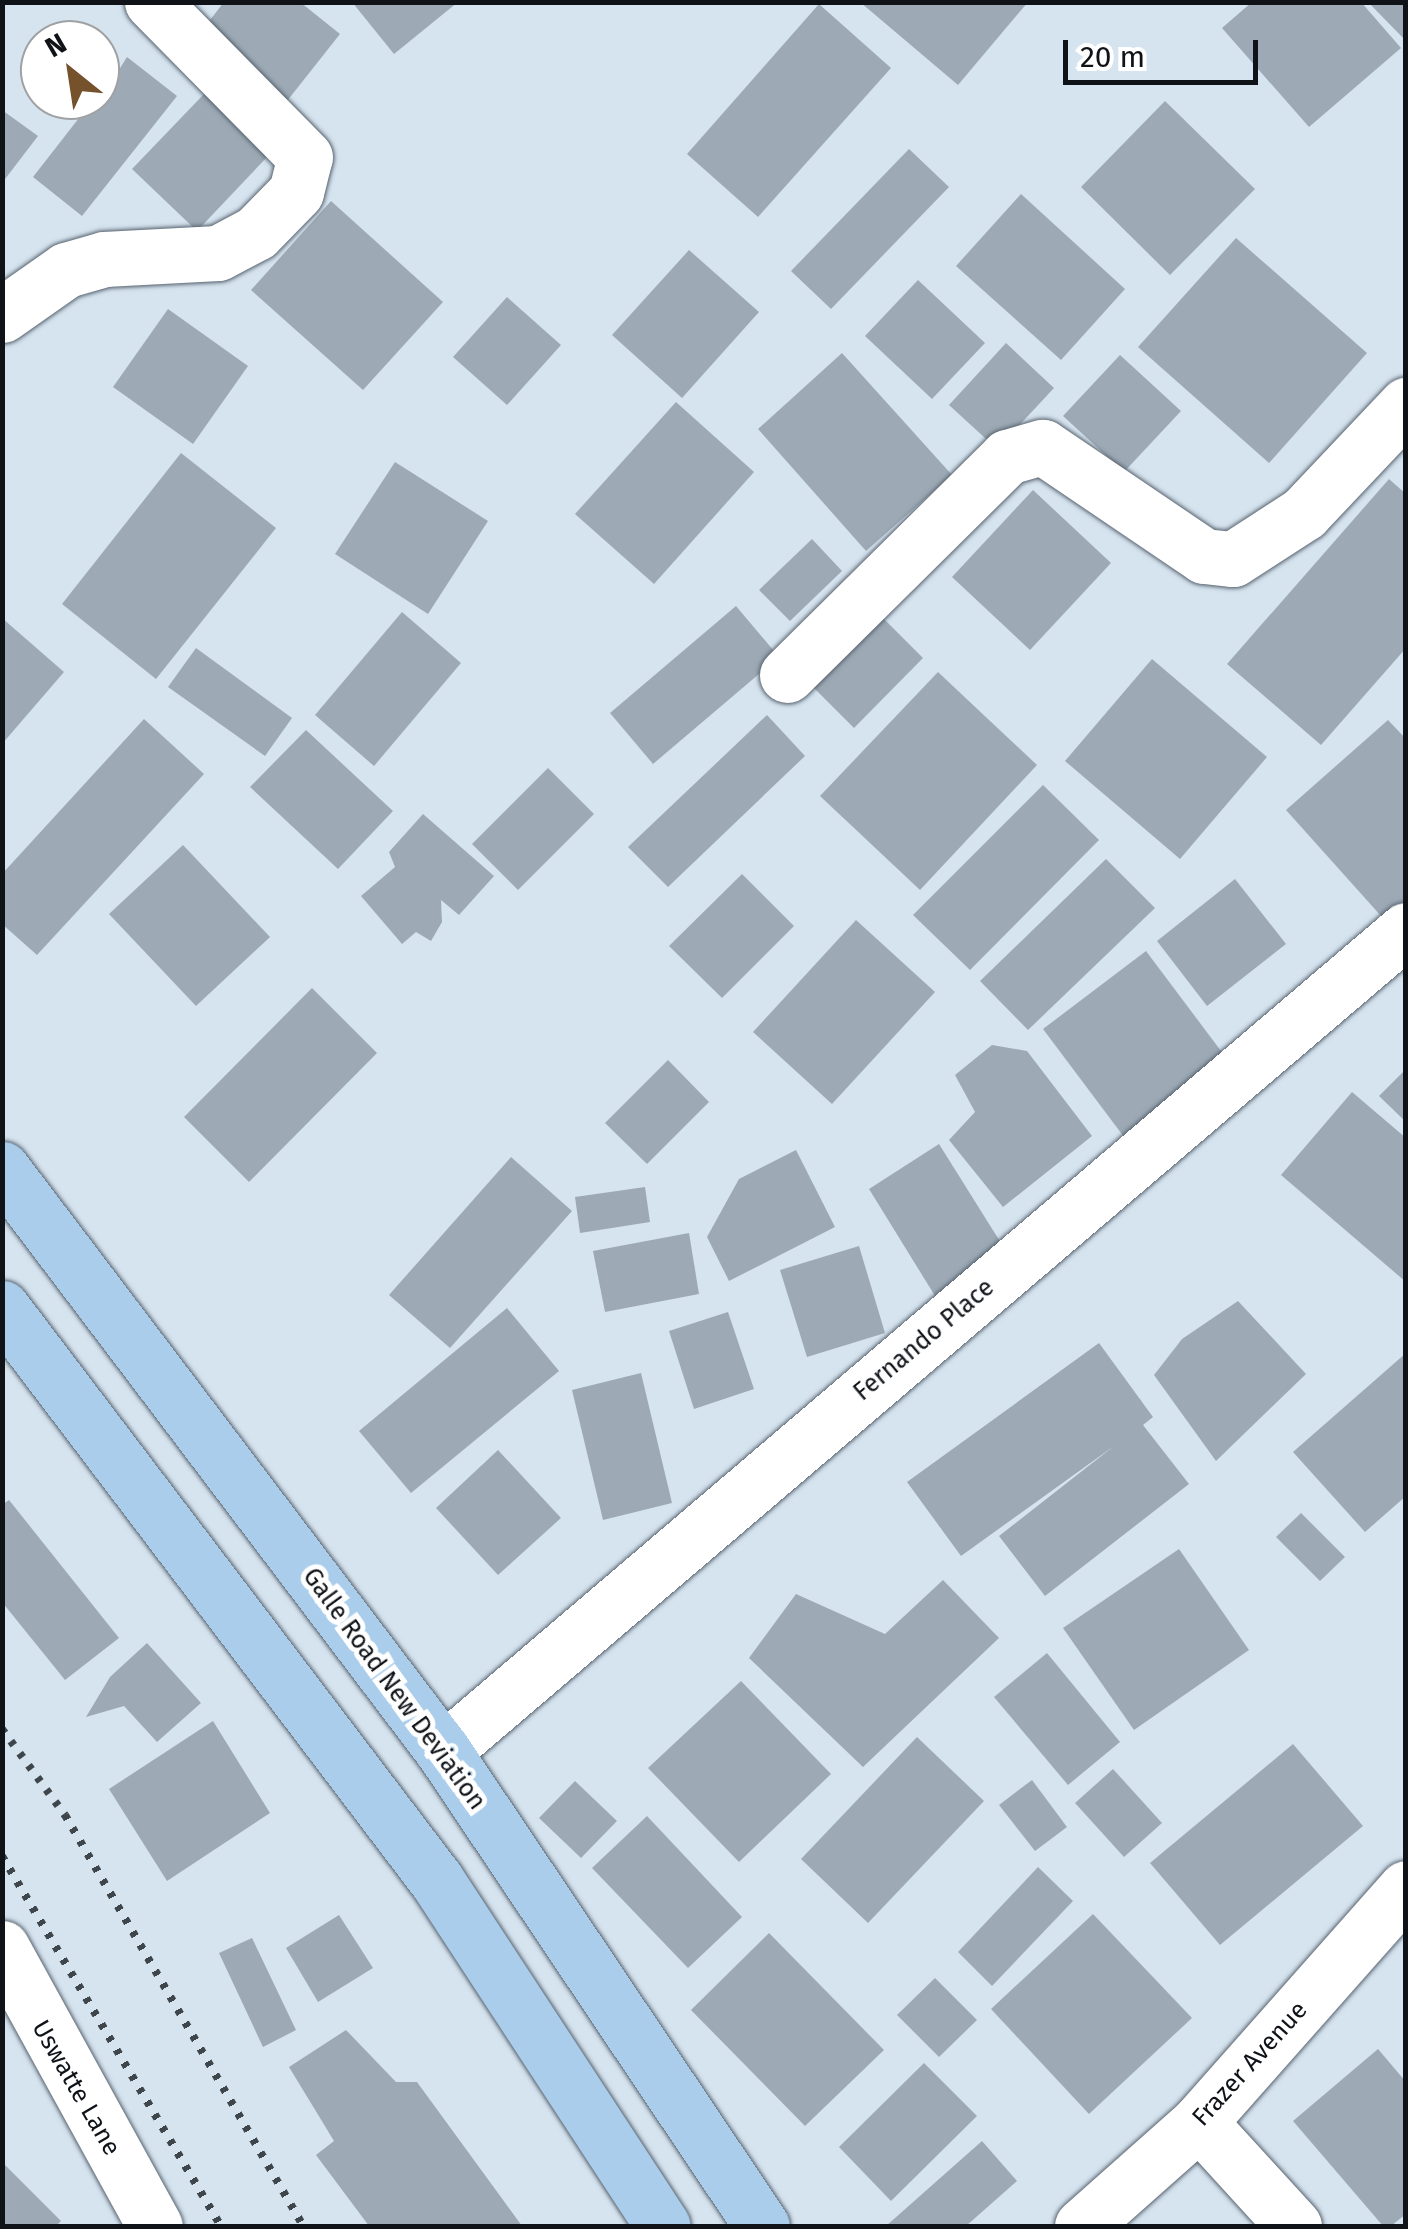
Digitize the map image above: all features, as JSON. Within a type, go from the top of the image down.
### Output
[{"type":"main road","name":"Galle Road New Deviation","points":[[2,1169],[444,1751],[762,2226]]},
{"type":"main road","points":[[2,1308],[437,1881],[663,2226]]},
{"type":"street","points":[[2,315],[66,270],[104,259],[218,254],[256,233],[296,192],[305,157],[152,2]]},
{"type":"street","points":[[787,675],[1006,457],[1043,447],[1204,556],[1233,559],[1304,513],[1406,406]]},
{"type":"street","name":"Fernando Place","points":[[444,1751],[1406,930]]},
{"type":"street","name":"Frazer Avenue","points":[[1082,2226],[1200,2122],[1406,1888]]},
{"type":"street","name":"Uswatte Lane","points":[[2,1948],[18,2032],[155,2226]]},
{"type":"street","points":[[1200,2122],[1294,2226]]},
{"type":"building","points":[[224,2],[300,2],[340,34],[287,101],[200,33]]},
{"type":"building","points":[[352,2],[458,2],[394,54]]},
{"type":"building","points":[[860,2],[1028,2],[958,85]]},
{"type":"building","points":[[1252,2],[1361,2],[1401,48],[1309,127],[1222,28]]},
{"type":"building","points":[[1368,2],[1406,2],[1406,41]]},
{"type":"building","points":[[819,4],[891,68],[758,217],[687,154]]},
{"type":"building","points":[[127,57],[177,96],[82,216],[33,177],[77,120],[120,120],[120,68]]},
{"type":"building","points":[[204,94],[269,155],[197,231],[132,169]]},
{"type":"building","points":[[1165,101],[1255,189],[1170,275],[1081,187]]},
{"type":"building","points":[[2,110],[38,136],[2,183]]},
{"type":"building","points":[[909,149],[949,187],[831,309],[791,271]]},
{"type":"building","points":[[1021,194],[1125,289],[1061,360],[956,266]]},
{"type":"building","points":[[331,201],[443,302],[363,390],[251,290]]},
{"type":"building","points":[[1236,238],[1367,353],[1269,463],[1138,347]]},
{"type":"building","points":[[689,250],[759,312],[682,398],[612,335]]},
{"type":"building","points":[[918,280],[985,343],[932,399],[865,336]]},
{"type":"building","points":[[507,297],[561,345],[507,405],[453,357]]},
{"type":"building","points":[[168,309],[248,366],[193,444],[113,387]]},
{"type":"building","points":[[1006,343],[1054,388],[997,449],[949,405]]},
{"type":"building","points":[[842,353],[952,475],[866,551],[758,429]]},
{"type":"building","points":[[1120,355],[1181,411],[1124,472],[1063,416]]},
{"type":"building","points":[[676,402],[754,472],[654,584],[575,514]]},
{"type":"building","points":[[181,453],[276,528],[156,679],[62,604]]},
{"type":"building","points":[[395,462],[488,521],[428,614],[335,554]]},
{"type":"building","points":[[1389,479],[1406,494],[1406,648],[1321,745],[1227,664]]},
{"type":"building","points":[[1033,490],[1111,563],[1030,650],[952,577]]},
{"type":"building","points":[[812,539],[842,571],[790,621],[759,590]]},
{"type":"building","points":[[736,606],[779,657],[653,764],[610,713]]},
{"type":"building","points":[[876,611],[923,658],[854,728],[806,680]]},
{"type":"building","points":[[402,612],[461,663],[374,766],[315,715]]},
{"type":"building","points":[[2,618],[64,672],[2,744]]},
{"type":"building","points":[[196,648],[292,718],[265,756],[168,687]]},
{"type":"building","points":[[1152,659],[1267,757],[1180,859],[1065,761]]},
{"type":"building","points":[[938,672],[1037,765],[920,890],[820,796]]},
{"type":"building","points":[[767,715],[805,756],[668,887],[628,847]]},
{"type":"building","points":[[144,719],[204,774],[37,955],[2,924],[2,874]]},
{"type":"building","points":[[1388,720],[1406,739],[1406,913],[1390,926],[1286,810]]},
{"type":"building","points":[[306,730],[393,811],[338,869],[250,787]]},
{"type":"building","points":[[548,768],[594,814],[518,890],[472,844]]},
{"type":"building","points":[[1043,785],[1099,840],[970,970],[913,915]]},
{"type":"building","points":[[423,814],[494,876],[459,915],[441,900],[442,922],[431,941],[416,932],[402,944],[361,896],[395,867],[389,852]]},
{"type":"building","points":[[183,845],[270,937],[196,1006],[109,914]]},
{"type":"building","points":[[1106,859],[1155,908],[1028,1030],[980,981]]},
{"type":"building","points":[[742,874],[794,926],[722,998],[669,946]]},
{"type":"building","points":[[1235,879],[1286,944],[1207,1006],[1157,941]]},
{"type":"building","points":[[856,920],[935,992],[832,1104],[753,1032]]},
{"type":"building","points":[[1146,951],[1227,1059],[1124,1137],[1043,1029]]},
{"type":"building","points":[[312,988],[377,1053],[249,1182],[184,1117]]},
{"type":"building","points":[[992,1045],[1027,1051],[1092,1136],[1003,1207],[949,1140],[975,1112],[955,1075]]},
{"type":"building","points":[[668,1060],[709,1102],[647,1164],[605,1123]]},
{"type":"building","points":[[1406,1069],[1406,1122],[1379,1096]]},
{"type":"building","points":[[1352,1092],[1406,1138],[1406,1282],[1281,1175]]},
{"type":"building","points":[[939,1144],[1011,1259],[940,1304],[869,1189]]},
{"type":"building","points":[[796,1150],[835,1227],[729,1281],[707,1237],[739,1179]]},
{"type":"building","points":[[511,1157],[572,1211],[450,1348],[389,1295]]},
{"type":"building","points":[[645,1187],[650,1222],[580,1233],[575,1197]]},
{"type":"building","points":[[689,1233],[699,1294],[605,1312],[593,1251]]},
{"type":"building","points":[[859,1246],[885,1333],[807,1357],[780,1270]]},
{"type":"building","points":[[1238,1301],[1306,1374],[1216,1461],[1154,1375],[1182,1339]]},
{"type":"building","points":[[507,1308],[559,1371],[411,1493],[359,1431]]},
{"type":"building","points":[[728,1312],[754,1389],[694,1409],[669,1331]]},
{"type":"building","points":[[1099,1343],[1153,1417],[1143,1425],[1189,1484],[1045,1596],[999,1536],[1114,1446],[961,1556],[907,1482]]},
{"type":"building","points":[[1406,1353],[1406,1496],[1365,1532],[1293,1452]]},
{"type":"building","points":[[641,1373],[672,1503],[603,1520],[572,1390]]},
{"type":"building","points":[[498,1450],[561,1518],[498,1575],[436,1508]]},
{"type":"building","points":[[9,1500],[119,1638],[65,1680],[2,1602],[2,1505]]},
{"type":"building","points":[[1301,1513],[1345,1557],[1320,1581],[1276,1537]]},
{"type":"building","points":[[1179,1549],[1249,1650],[1134,1730],[1063,1628]]},
{"type":"building","points":[[943,1580],[999,1638],[863,1767],[749,1658],[796,1594],[885,1634]]},
{"type":"building","points":[[147,1643],[201,1703],[157,1742],[124,1706],[86,1717],[110,1677]]},
{"type":"building","points":[[1047,1653],[1120,1742],[1068,1785],[994,1697]]},
{"type":"building","points":[[741,1681],[831,1774],[739,1862],[648,1768]]},
{"type":"building","points":[[213,1721],[270,1813],[167,1881],[109,1789]]},
{"type":"building","points":[[917,1737],[984,1801],[868,1923],[801,1859]]},
{"type":"building","points":[[1293,1744],[1363,1826],[1220,1945],[1150,1863]]},
{"type":"building","points":[[1113,1769],[1162,1823],[1124,1857],[1075,1803]]},
{"type":"building","points":[[1032,1780],[1067,1827],[1035,1851],[999,1805]]},
{"type":"building","points":[[575,1781],[617,1821],[581,1858],[539,1818]]},
{"type":"building","points":[[647,1816],[742,1917],[688,1968],[592,1868]]},
{"type":"building","points":[[1038,1867],[1073,1901],[992,1986],[958,1952]]},
{"type":"building","points":[[1093,1914],[1192,2018],[1089,2114],[991,2009]]},
{"type":"building","points":[[339,1915],[373,1968],[318,2002],[286,1948]]},
{"type":"building","points":[[769,1933],[884,2050],[805,2126],[691,2010]]},
{"type":"building","points":[[252,1938],[296,2030],[263,2047],[219,1953]]},
{"type":"building","points":[[935,1978],[977,2020],[939,2057],[897,2015]]},
{"type":"building","points":[[346,2030],[396,2082],[417,2082],[522,2226],[369,2226],[316,2155],[334,2141],[289,2067]]},
{"type":"building","points":[[1378,2049],[1406,2082],[1406,2214],[1391,2226],[1383,2226],[1293,2121]]},
{"type":"building","points":[[924,2063],[977,2116],[891,2201],[839,2147]]},
{"type":"building","points":[[982,2141],[1017,2181],[966,2226],[886,2226]]},
{"type":"building","points":[[2,2162],[61,2221],[56,2226],[2,2226]]},
{"type":"railway","points":[[2,1729],[65,1815],[303,2226]]},
{"type":"railway","points":[[2,1856],[221,2226]]}]
